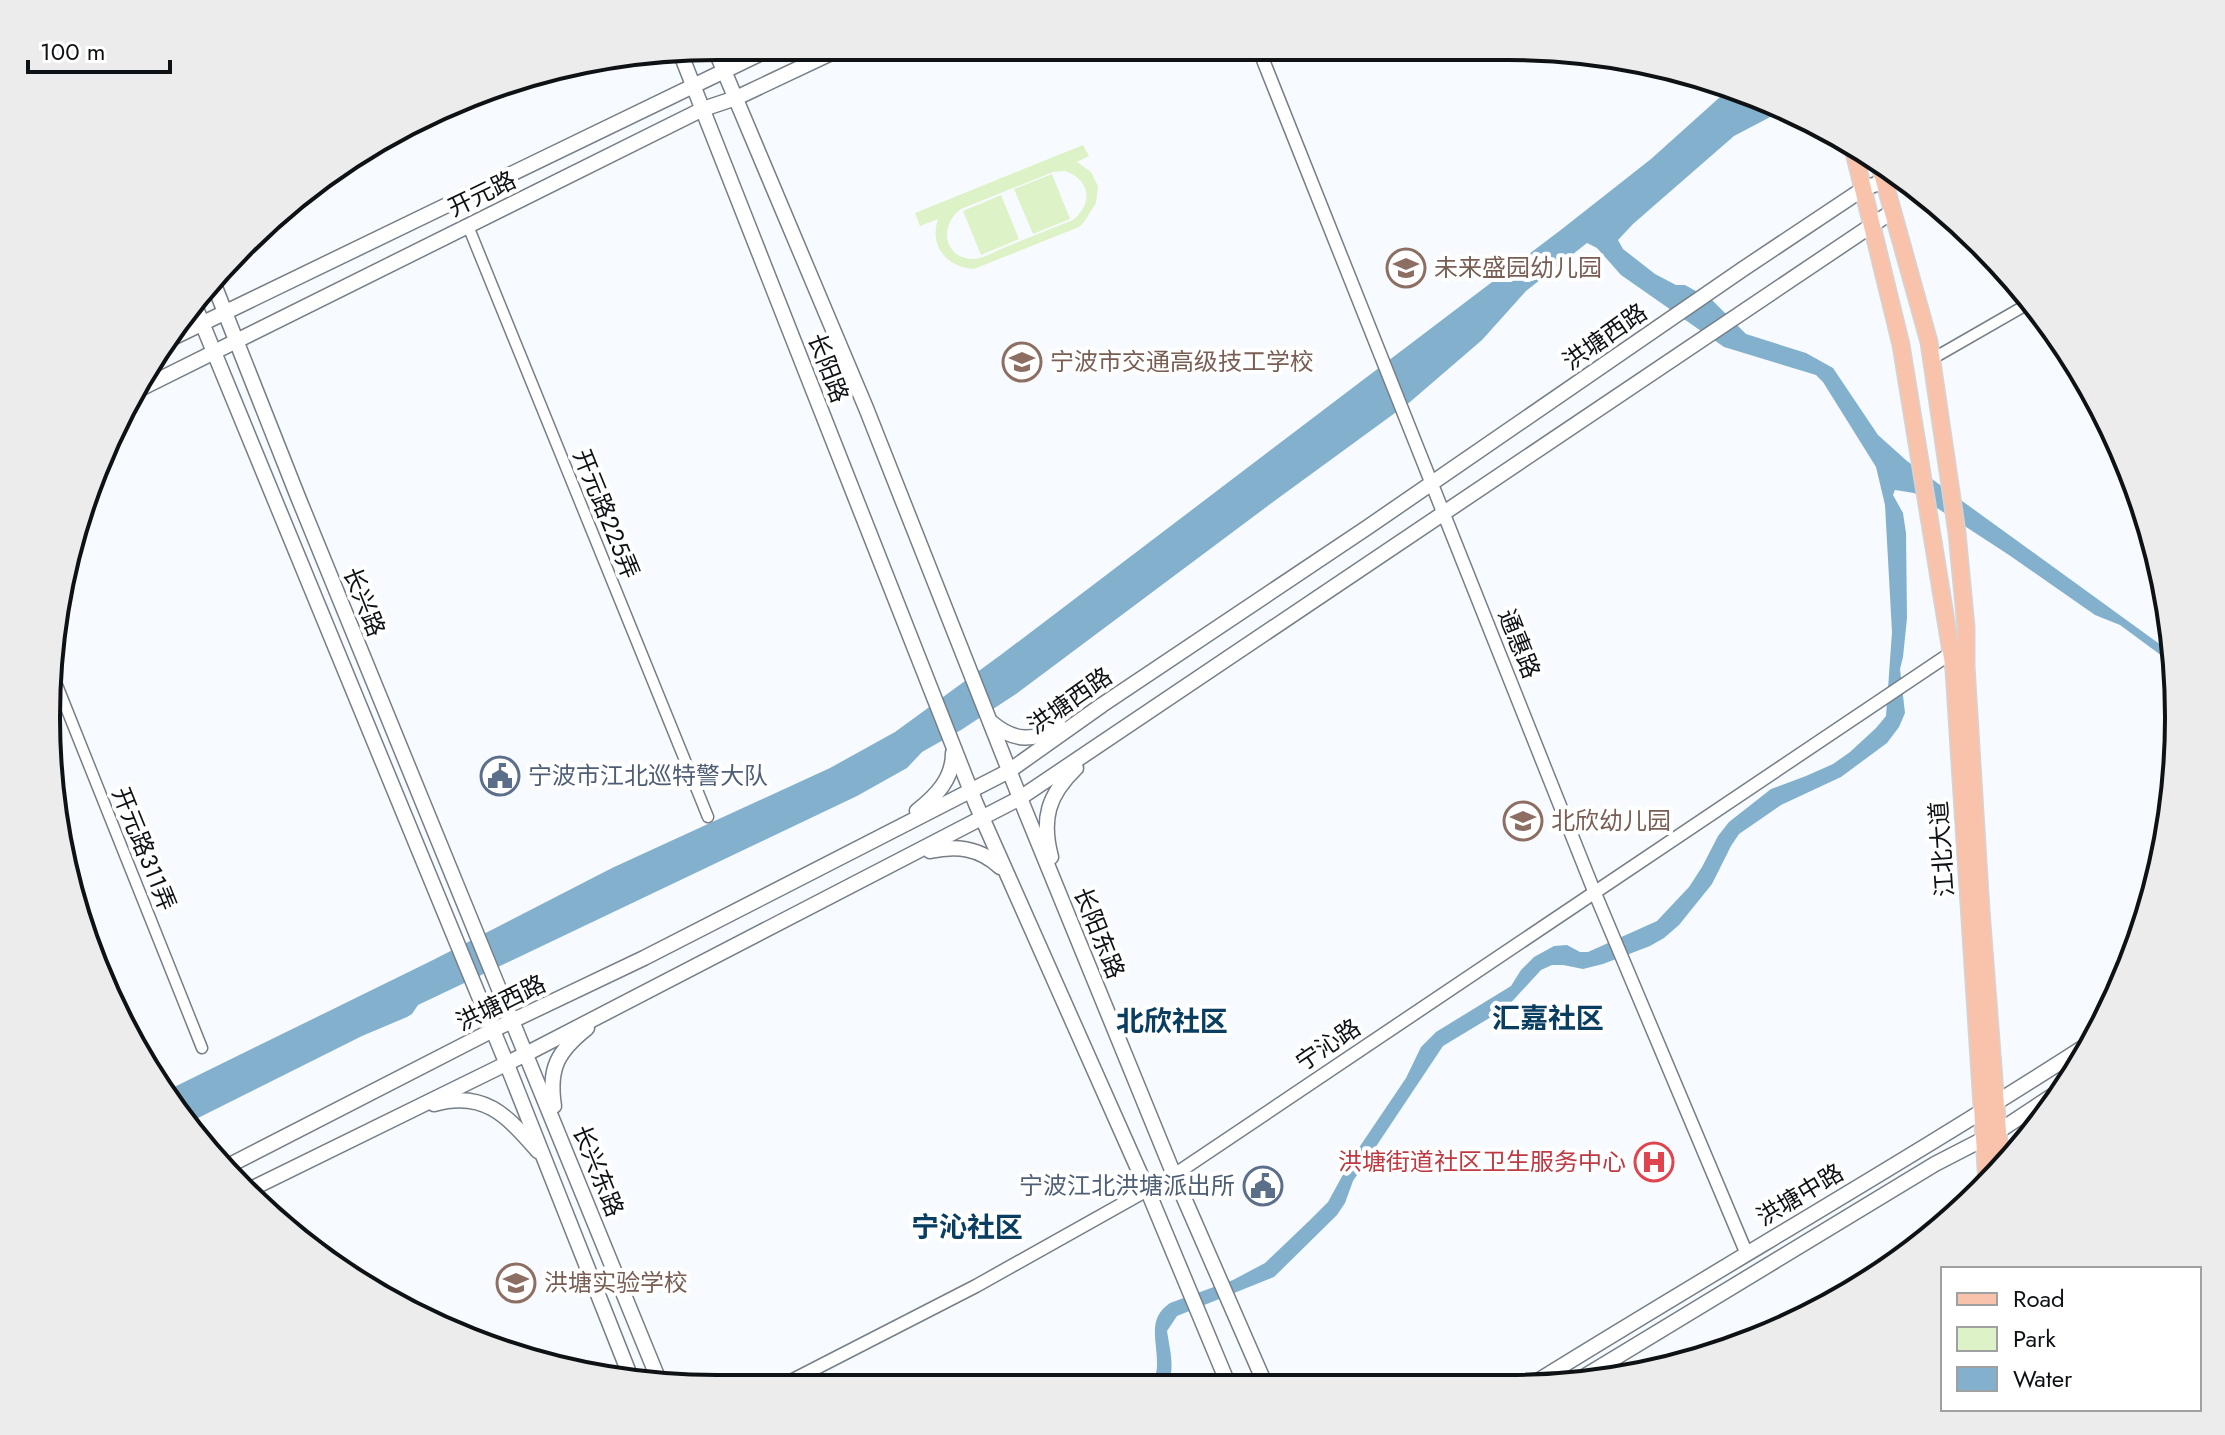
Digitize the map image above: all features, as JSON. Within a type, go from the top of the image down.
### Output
[{"type":"main road","name":"长阳路","points":[[719,60],[866,408],[988,718]]},
{"type":"main road","name":"开元路","points":[[186,331],[748,60]]},
{"type":"main road","name":"开元路","points":[[152,383],[703,109],[736,98],[816,60]]},
{"type":"main road","name":"长阳路","points":[[684,61],[952,742]]},
{"type":"main road","points":[[1856,160],[1871,224]]},
{"type":"main road","name":"洪塘西路","points":[[234,1163],[1009,771],[1879,175]]},
{"type":"main road","points":[[1884,179],[1932,359]]},
{"type":"main road","points":[[257,1186],[526,1054],[1020,798],[1893,211]]},
{"type":"main road","name":"江北大道","points":[[1871,224],[1901,345],[1954,670],[1992,1135],[1989,1164]]},
{"type":"main road","name":"长兴路","points":[[217,292],[494,975]]},
{"type":"main road","name":"长兴路","points":[[199,314],[474,984]]},
{"type":"main road","name":"江北大道","points":[[1932,359],[1957,533],[1967,642],[1990,1107]]},
{"type":"main road","points":[[988,718],[1010,735],[1032,738],[1086,716]]},
{"type":"main road","name":"长阳东路","points":[[988,718],[1174,1175],[1261,1375]]},
{"type":"main road","points":[[952,742],[982,819],[1147,1189],[1224,1375]]},
{"type":"main road","points":[[896,828],[944,786],[953,765],[952,742]]},
{"type":"main road","points":[[1063,904],[1048,847],[1047,814],[1062,783],[1103,743]]},
{"type":"main road","points":[[911,855],[943,848],[976,851],[1007,874]]},
{"type":"main road","name":"长兴东路","points":[[494,975],[655,1372]]},
{"type":"main road","name":"长兴东路","points":[[474,984],[627,1368]]},
{"type":"main road","points":[[558,1132],[552,1073],[559,1056],[575,1038],[609,1010]]},
{"type":"main road","name":"洪塘中路","points":[[1549,1374],[2071,1055]]},
{"type":"main road","points":[[403,1113],[448,1100],[485,1104],[500,1111],[544,1158]]},
{"type":"main road","name":"洪塘中路","points":[[1598,1368],[2039,1105]]},
{"type":"main road","name":"江北大道","points":[[1992,1135],[1997,1156]]},
{"type":"street","name":"通惠路","points":[[1263,60],[1594,891],[1746,1252]]},
{"type":"street","name":"开元路225弄","points":[[468,226],[708,817]]},
{"type":"street","points":[[1932,359],[2021,308]]},
{"type":"street","name":"宁沁路","points":[[802,1375],[979,1284],[1174,1175],[1967,642]]},
{"type":"street","name":"开元路311弄","points":[[61,694],[202,1048]]},
{"type":"green space","points":[[1083,145],[1089,156],[1077,162],[1091,172],[1098,186],[1096,203],[1079,227],[974,269],[955,264],[942,253],[936,238],[938,219],[920,226],[915,213]],"holes":[[[1065,171],[1080,180],[1086,192],[1084,206],[1073,220],[977,259],[963,257],[950,247],[949,223],[961,209],[1053,172]]]},
{"type":"green space","points":[[1052,174],[1070,219],[1033,234],[1014,189]]},
{"type":"green space","points":[[1001,195],[1019,239],[981,255],[963,211]]},
{"type":"water","points":[[1720,97],[1772,116],[1734,136],[1633,224],[1618,240],[1623,249],[1655,274],[1676,285],[1685,285],[1712,300],[1746,334],[1806,353],[1833,368],[1878,435],[1907,461],[2160,644],[2162,656],[2120,625],[2095,615],[1914,493],[1895,490],[1893,495],[1903,513],[1906,533],[1907,618],[1900,669],[1905,713],[1887,743],[1841,777],[1781,805],[1739,834],[1712,884],[1679,925],[1664,938],[1603,964],[1583,969],[1552,965],[1541,970],[1506,1008],[1443,1046],[1353,1181],[1337,1215],[1274,1277],[1177,1316],[1167,1331],[1171,1375],[1155,1375],[1155,1332],[1158,1316],[1163,1309],[1170,1303],[1233,1280],[1265,1263],[1328,1202],[1352,1158],[1406,1078],[1421,1047],[1436,1032],[1511,986],[1534,957],[1554,946],[1567,945],[1580,952],[1588,952],[1657,921],[1689,887],[1729,822],[1771,789],[1833,764],[1850,752],[1886,716],[1892,632],[1885,505],[1876,467],[1823,382],[1816,375],[1724,347],[1621,275],[1597,248],[1587,243],[1526,291],[1482,340],[1410,402],[1016,694],[922,752],[907,768],[857,796],[418,1005],[407,1017],[362,1036],[197,1119],[174,1087],[612,868],[830,768],[895,732],[1562,229],[1651,159]]},
{"type":"place","name":"未来盛园幼儿园","points":[[1406,268]]},
{"type":"place","name":"宁波市交通高级技工学校","points":[[1022,362]]},
{"type":"place","name":"宁波市江北巡特警大队","points":[[500,776]]},
{"type":"place","name":"北欣幼儿园","points":[[1523,821]]},
{"type":"place","name":"洪塘街道社区卫生服务中心","points":[[1654,1162]]},
{"type":"place","name":"宁波江北洪塘派出所","points":[[1263,1186]]},
{"type":"place","name":"洪塘实验学校","points":[[516,1283]]},
{"type":"district","name":"汇嘉社区","points":[[1548,1018]]},
{"type":"district","name":"北欣社区","points":[[1172,1021]]},
{"type":"district","name":"宁沁社区","points":[[967,1227]]}]
